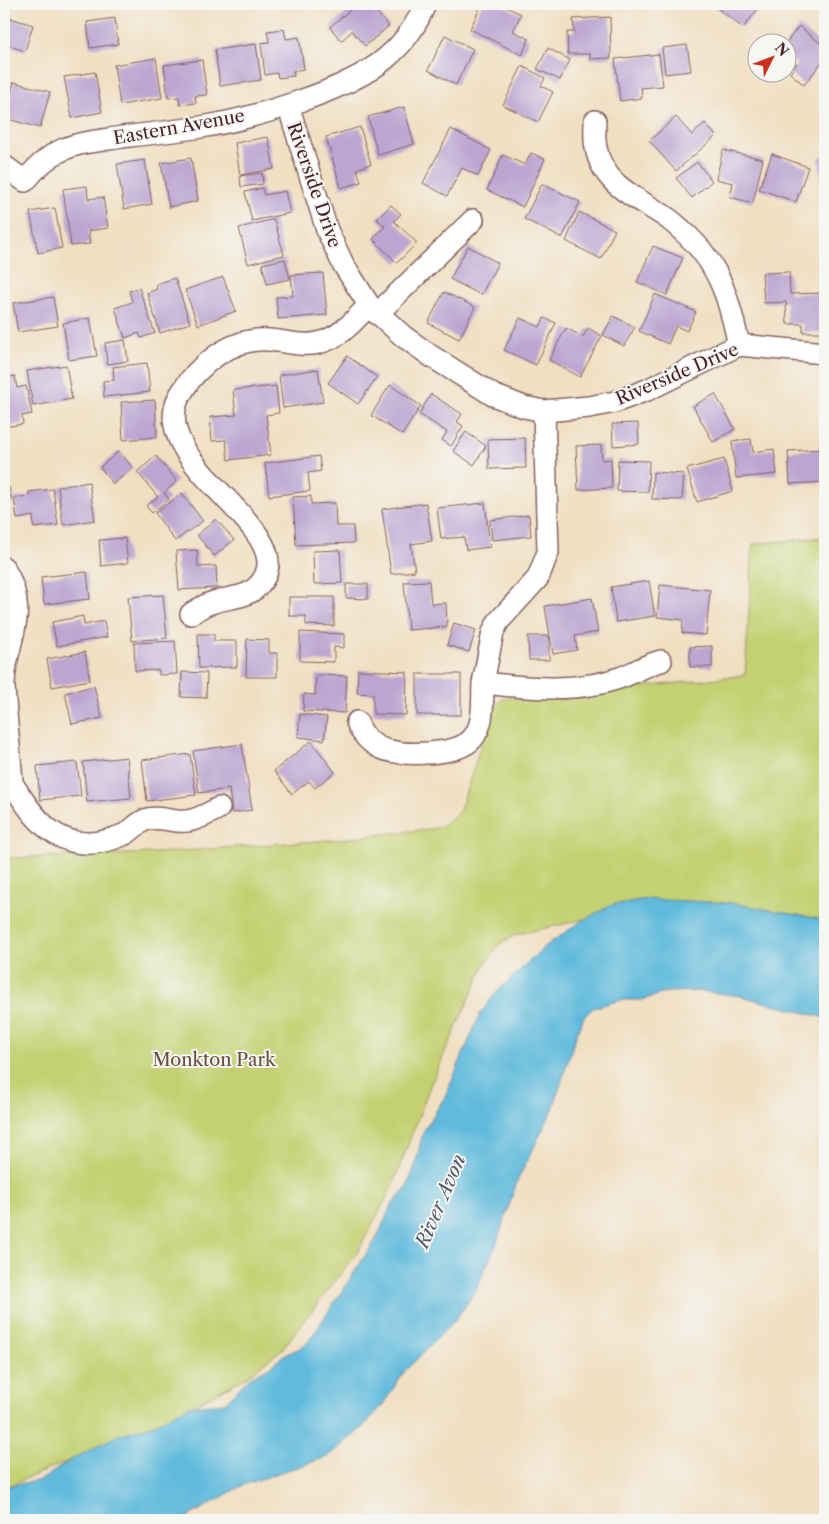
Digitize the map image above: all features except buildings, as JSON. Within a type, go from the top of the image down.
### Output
[{"type":"street","name":"Eastern Avenue","points":[[4,166],[25,181],[35,169],[50,157],[82,142],[204,126],[288,105],[349,81],[386,59],[412,30],[425,4]]},
{"type":"street","name":"Riverside Drive","points":[[288,105],[327,230],[343,264],[373,310],[431,356],[478,386],[524,407],[544,411],[581,408],[615,402],[680,374],[739,345],[825,353]]},
{"type":"street","points":[[595,121],[596,148],[604,168],[618,186],[635,200],[670,221],[700,248],[713,266],[730,302],[739,345]]},
{"type":"street","points":[[191,614],[216,601],[246,595],[256,588],[265,577],[268,565],[263,547],[244,518],[187,457],[176,432],[175,413],[179,398],[200,368],[230,348],[268,339],[304,344],[318,343],[344,331],[373,310],[474,220]]},
{"type":"street","points":[[357,722],[361,732],[368,739],[386,750],[412,752],[455,750],[463,747],[472,738],[479,726],[483,683],[493,632],[498,622],[538,578],[548,552],[544,411]]},
{"type":"street","points":[[4,568],[16,600],[16,624],[7,661],[4,685],[8,783],[30,812],[44,827],[60,837],[82,843],[124,835],[146,820],[189,821],[219,808]]},
{"type":"street","points":[[483,683],[516,687],[582,685],[621,678],[640,667],[661,661]]},
{"type":"green space","name":"Monkton Park","points":[[825,537],[825,947],[616,912],[515,935],[501,943],[484,966],[430,1086],[392,1187],[357,1253],[282,1349],[245,1378],[165,1420],[4,1488],[4,858],[155,853],[342,839],[437,828],[449,821],[460,810],[493,708],[504,698],[608,691],[745,675],[753,544]]},
{"type":"water","name":"River Avon","points":[[646,899],[732,903],[825,920],[825,1018],[741,996],[699,991],[667,992],[642,1000],[620,1000],[593,1008],[584,1017],[576,1035],[553,1109],[518,1179],[496,1245],[475,1292],[455,1320],[404,1372],[382,1406],[361,1429],[327,1457],[243,1485],[182,1520],[4,1520],[4,1490],[8,1486],[41,1480],[69,1461],[118,1435],[155,1424],[188,1406],[225,1403],[249,1378],[309,1341],[377,1238],[391,1206],[407,1187],[415,1166],[423,1132],[446,1095],[480,1014],[495,994],[543,948],[580,922],[611,905]]}]
